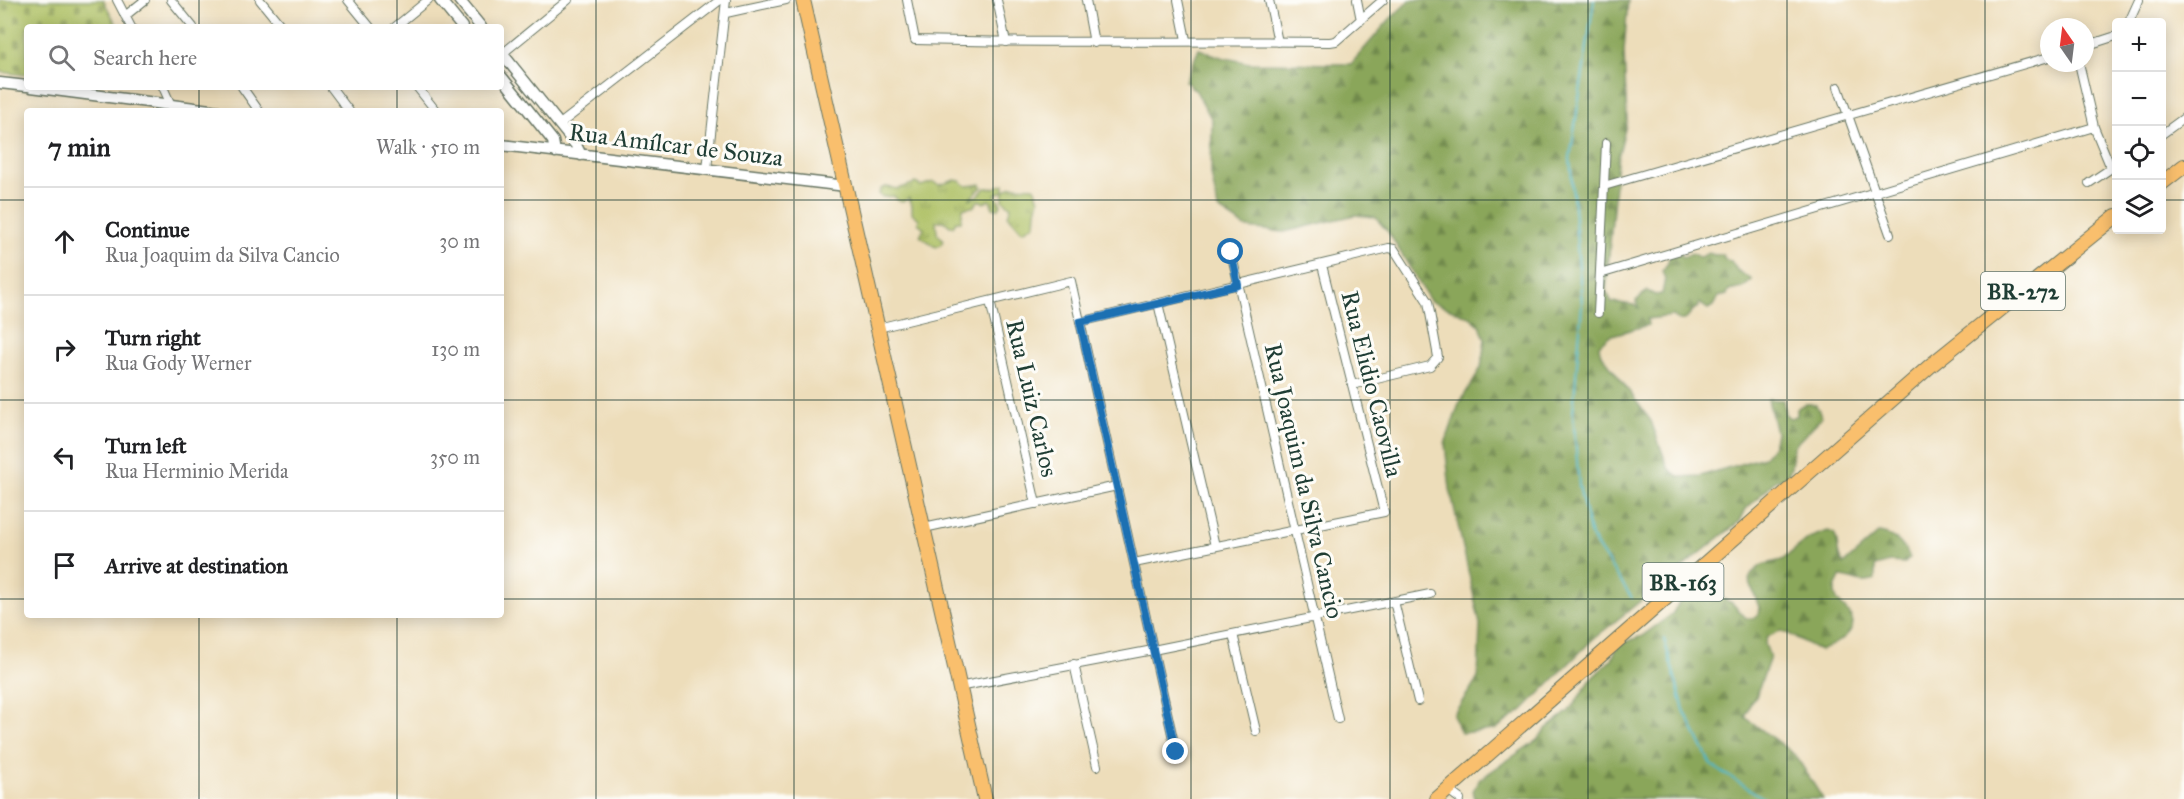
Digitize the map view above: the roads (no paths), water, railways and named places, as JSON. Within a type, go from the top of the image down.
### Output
[{"type":"highway","points":[[803,0],[985,799]]},
{"type":"highway","points":[[2166,180],[2184,166]]},
{"type":"highway","name":"BR-272","points":[[1930,366],[2112,219]]},
{"type":"highway","name":"BR-163","points":[[1443,794],[1930,366]]},
{"type":"street","points":[[117,0],[129,24]]},
{"type":"street","points":[[125,16],[145,0]]},
{"type":"street","points":[[171,0],[191,24]]},
{"type":"street","points":[[260,0],[280,24]]},
{"type":"street","points":[[348,0],[368,24]]},
{"type":"street","points":[[399,24],[428,0]]},
{"type":"street","points":[[440,0],[460,24]]},
{"type":"street","points":[[459,0],[479,24]]},
{"type":"street","points":[[504,51],[568,0]]},
{"type":"street","points":[[560,124],[720,0]]},
{"type":"street","points":[[707,169],[726,0]]},
{"type":"street","points":[[726,13],[786,0]]},
{"type":"street","points":[[907,0],[915,40],[1094,43],[1186,40],[1330,42],[1336,40],[1383,0]]},
{"type":"street","points":[[997,0],[1006,42]]},
{"type":"street","points":[[1086,0],[1094,43]]},
{"type":"street","points":[[1178,0],[1186,40]]},
{"type":"street","points":[[1269,0],[1278,42]]},
{"type":"street","points":[[1357,0],[1361,20]]},
{"type":"street","points":[[2131,18],[2139,0]]},
{"type":"street","points":[[2094,43],[2112,37]]},
{"type":"street","points":[[504,55],[560,124],[581,155]]},
{"type":"street","points":[[1604,186],[2040,60]]},
{"type":"street","points":[[2081,72],[2094,127],[2112,163]]},
{"type":"street","points":[[504,80],[553,141],[555,152]]},
{"type":"street","points":[[0,83],[24,86]]},
{"type":"street","points":[[1838,87],[1890,234]]},
{"type":"street","points":[[53,90],[194,108]]},
{"type":"street","points":[[164,90],[171,105]]},
{"type":"street","points":[[244,90],[257,108]]},
{"type":"street","points":[[333,90],[347,108]]},
{"type":"street","points":[[419,90],[434,108]]},
{"type":"street","points":[[2166,131],[2184,118]]},
{"type":"street","points":[[1600,274],[2094,127]]},
{"type":"street","points":[[1598,313],[1606,143]]},
{"type":"street","name":"Rua Amílcar de Souza","points":[[504,145],[846,186]]},
{"type":"street","points":[[2090,183],[2112,168]]},
{"type":"street","points":[[1080,322],[1389,248],[1394,249],[1428,302],[1438,357],[1430,366],[1352,385]]},
{"type":"street","name":"Rua Joaquim da Silva Cancio","points":[[1231,252],[1338,719]]},
{"type":"street","name":"Rua Elidio Caovilla","points":[[1295,530],[1384,512],[1322,265]]},
{"type":"street","points":[[878,328],[1071,281],[1176,752]]},
{"type":"street","name":"Rua Luiz Carlos","points":[[990,301],[1036,504]]},
{"type":"street","points":[[1158,303],[1215,546]]},
{"type":"street","points":[[924,528],[1117,486]]},
{"type":"street","points":[[1134,563],[1295,530]]},
{"type":"street","points":[[958,687],[1431,594]]},
{"type":"street","points":[[1394,601],[1418,702]]},
{"type":"street","points":[[1233,634],[1256,731]]},
{"type":"street","points":[[1074,664],[1096,766]]},
{"type":"street","points":[[1443,794],[1460,799]]},
{"type":"waterway","points":[[1594,0],[1570,158],[1582,304],[1573,412],[1579,486],[1591,537],[1632,598]]},
{"type":"waterway","points":[[1664,639],[1684,710],[1711,765],[1765,799]]}]
